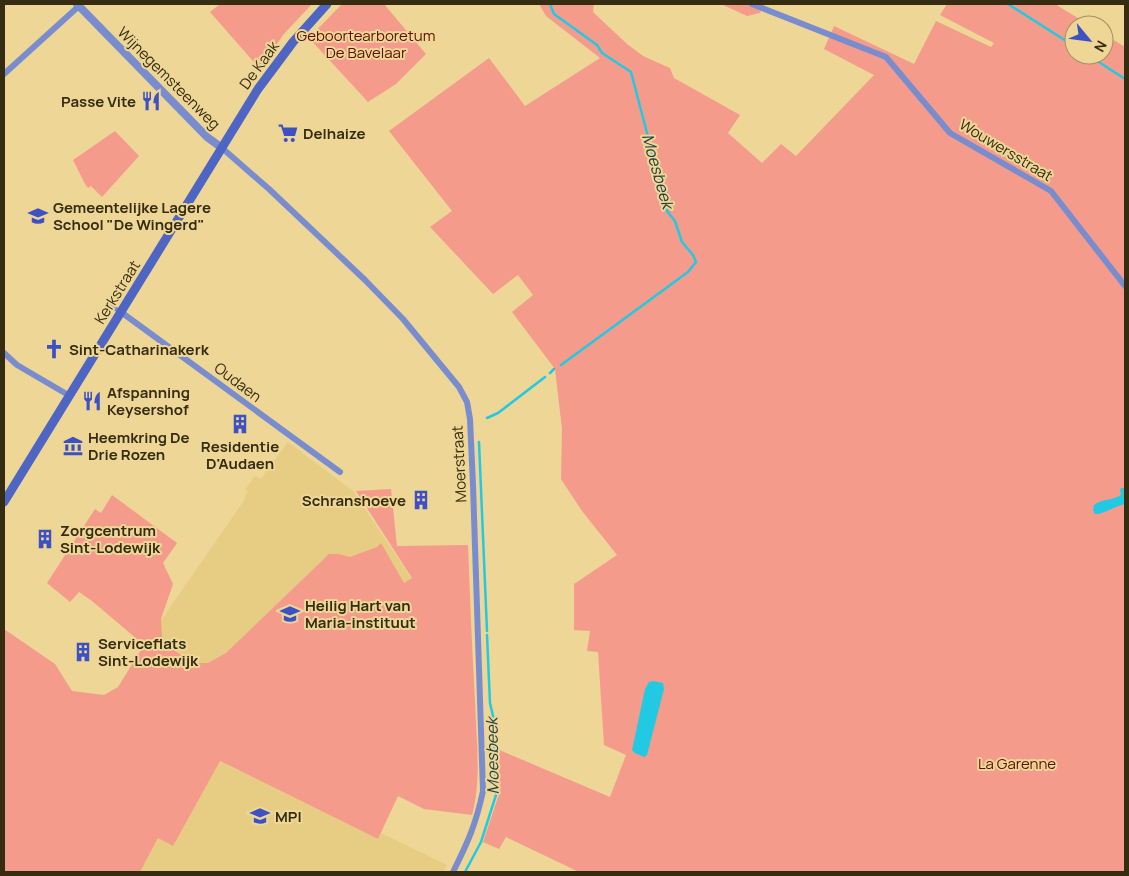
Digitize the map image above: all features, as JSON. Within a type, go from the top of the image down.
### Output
[{"type":"main road","name":"De Kaak","points":[[222,148],[261,85],[293,42],[327,4]]},
{"type":"main road","name":"Kerkstraat","points":[[4,502],[222,148]]},
{"type":"street","name":"Wouwersstraat","points":[[752,4],[886,57],[950,133],[1051,192],[1125,286]]},
{"type":"street","name":"Wijnegemsteenweg","points":[[78,5],[207,137],[222,148]]},
{"type":"street","points":[[4,74],[78,5]]},
{"type":"street","name":"Moerstraat","points":[[222,148],[269,189],[365,280],[403,319],[460,388],[467,402],[470,419],[473,485],[483,791],[477,820],[453,872]]},
{"type":"street","points":[[110,306],[121,312]]},
{"type":"street","name":"Oudaen","points":[[121,312],[340,472]]},
{"type":"street","points":[[4,353],[17,364],[70,396]]},
{"type":"shaded area","name":"Heilig Hart van Maria-instituut","points":[[288,442],[353,491],[414,582],[421,761],[144,645],[245,499],[248,492],[245,489],[255,476],[261,479]]},
{"type":"shaded area","name":"MPI","points":[[219,761],[378,839],[381,833],[447,865],[444,872],[140,872],[158,838],[172,845]]},
{"type":"green space","points":[[220,4],[312,4],[283,35],[260,69],[210,12]]},
{"type":"green space","name":"Geboortearboretum De Bavelaar","points":[[342,4],[384,4],[426,54],[396,84],[368,102],[309,38]]},
{"type":"green space","name":"La Garenne","points":[[539,4],[594,4],[593,12],[627,44],[643,56],[670,68],[674,78],[740,115],[728,133],[762,163],[781,144],[796,156],[874,75],[824,49],[834,26],[914,64],[936,21],[991,47],[994,43],[940,15],[947,4],[1055,4],[1073,15],[1064,15],[1064,65],[1114,65],[1114,40],[1125,47],[1125,872],[579,872],[506,837],[499,849],[483,842],[500,791],[497,749],[610,797],[626,755],[604,745],[598,652],[587,651],[590,631],[574,630],[574,584],[617,555],[582,511],[561,479],[562,429],[555,369],[512,312],[533,295],[518,275],[493,294],[430,227],[452,211],[389,131],[489,58],[525,106],[600,58],[546,16]]},
{"type":"green space","points":[[721,4],[764,4],[760,13],[747,16]]},
{"type":"green space","points":[[115,131],[139,156],[102,197],[91,186],[88,188],[73,160]]},
{"type":"green space","points":[[391,489],[397,546],[468,545],[478,758],[477,787],[472,815],[424,809],[398,796],[378,839],[220,761],[173,846],[158,838],[140,872],[4,872],[4,629],[55,664],[72,691],[104,695],[118,687],[144,645],[79,592],[70,602],[47,583],[95,509],[101,513],[112,495],[177,543],[163,563],[173,584],[161,619],[162,636],[169,647],[193,663],[208,663],[226,653],[329,554],[350,557],[377,547],[381,543],[404,583],[412,578],[356,491]]},
{"type":"water","points":[[1125,488],[1125,504],[1095,514],[1093,510],[1094,505],[1121,495],[1120,489]]},
{"type":"water","points":[[649,682],[663,683],[664,689],[647,755],[644,757],[632,750],[645,689]]},
{"type":"waterway","name":"Moesbeek","points":[[550,4],[554,14],[597,45],[602,53],[631,72],[657,171],[668,196],[667,211],[675,221],[682,242],[693,255],[696,262],[688,272],[561,365]]},
{"type":"waterway","points":[[1008,4],[1064,40]]},
{"type":"waterway","points":[[1103,65],[1125,79]]},
{"type":"waterway","name":"Moesbeek","points":[[550,373],[554,369]]},
{"type":"waterway","name":"Moesbeek","points":[[487,418],[498,413],[545,377]]},
{"type":"waterway","name":"Moesbeek","points":[[479,442],[487,631]]},
{"type":"waterway","name":"Moesbeek","points":[[465,872],[481,842],[496,795],[487,635]]},
{"type":"place","name":"Passe Vite","points":[[151,101]]},
{"type":"place","name":"Delhaize","points":[[288,133]]},
{"type":"place","name":"Gemeentelijke Lagere School \"De Wingerd\"","points":[[38,216]]},
{"type":"place","name":"Sint-Catharinakerk","points":[[54,349]]},
{"type":"place","name":"Afspanning Keysershof","points":[[92,401]]},
{"type":"place","name":"Residentie D'Audaen","points":[[240,424]]},
{"type":"place","name":"Heemkring De Drie Rozen","points":[[73,446]]},
{"type":"place","name":"Schranshoeve","points":[[421,500]]},
{"type":"place","name":"Zorgcentrum Sint-Lodewijk","points":[[45,539]]},
{"type":"place","name":"Heilig Hart van Maria-instituut","points":[[290,614]]},
{"type":"place","name":"Serviceflats Sint-Lodewijk","points":[[83,652]]},
{"type":"place","name":"MPI","points":[[260,816]]}]
